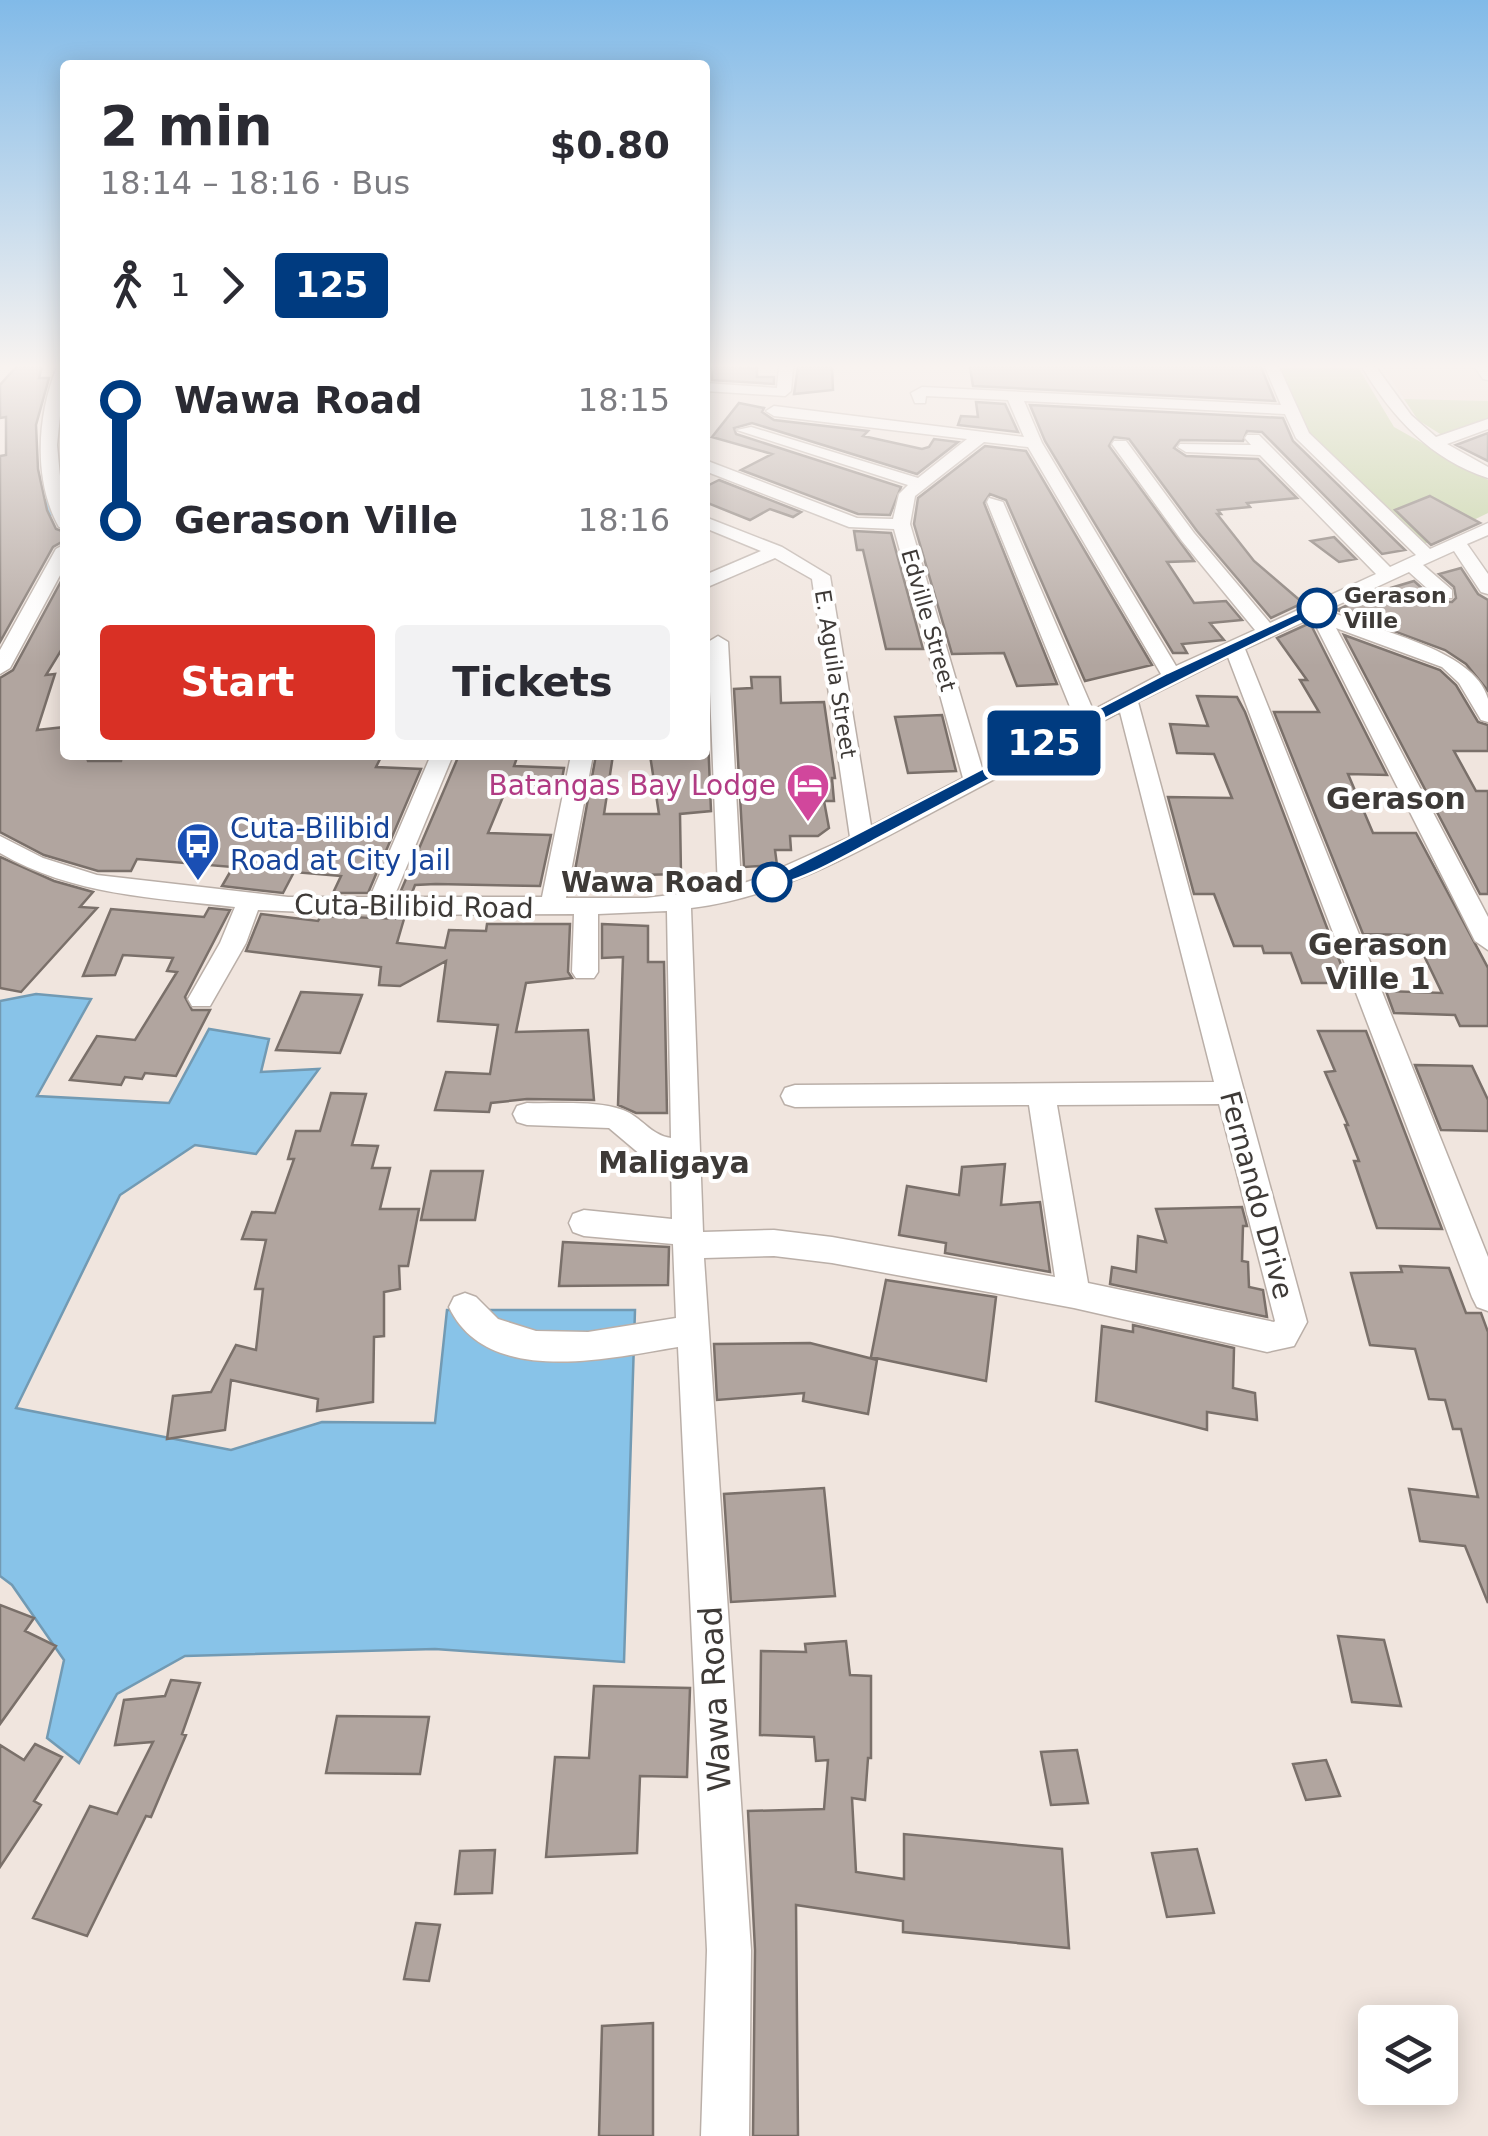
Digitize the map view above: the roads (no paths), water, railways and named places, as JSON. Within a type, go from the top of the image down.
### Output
[{"type":"street","points":[[54,467],[60,508]]},
{"type":"street","points":[[712,467],[856,523],[901,524]]},
{"type":"street","points":[[865,467],[918,483],[940,467]]},
{"type":"street","points":[[1048,467],[1172,676]]},
{"type":"street","points":[[1137,467],[1188,537],[1266,631]]},
{"type":"street","points":[[1281,467],[1387,576]]},
{"type":"street","points":[[1331,467],[1446,594]]},
{"type":"street","name":"Edville Street","points":[[918,483],[902,505],[901,524],[974,779]]},
{"type":"street","points":[[995,502],[1087,721]]},
{"type":"street","name":"E. Aguila Street","points":[[710,528],[776,551],[821,576],[862,840]]},
{"type":"street","name":"Cuta-Bilibid Road","points":[[0,843],[35,863],[95,883],[249,902],[378,907],[586,907],[679,904],[730,895],[796,872],[1172,676],[1266,631],[1320,612],[1488,528]]},
{"type":"street","points":[[1457,542],[1488,588]]},
{"type":"street","points":[[710,580],[776,551]]},
{"type":"street","points":[[0,668],[60,558]]},
{"type":"street","points":[[1320,612],[1449,663],[1467,680],[1488,716]]},
{"type":"street","points":[[1320,612],[1477,895],[1488,940]]},
{"type":"street","points":[[718,642],[730,895]]},
{"type":"street","points":[[1234,646],[1488,1297]]},
{"type":"street","name":"Fernando Drive","points":[[584,1223],[688,1239],[832,1250],[1074,1294],[1249,1333],[1284,1336],[1291,1322],[1127,700]]},
{"type":"street","points":[[378,907],[440,760]]},
{"type":"street","points":[[552,907],[581,760]]},
{"type":"street","points":[[201,999],[233,943],[249,902]]},
{"type":"street","name":"Wawa Road","points":[[679,904],[688,1239],[728,1950],[725,2136]]},
{"type":"street","points":[[585,972],[586,907]]},
{"type":"street","points":[[795,1096],[1230,1093]]},
{"type":"street","points":[[1041,1094],[1074,1294]]},
{"type":"street","points":[[527,1114],[610,1117],[651,1146],[686,1152]]},
{"type":"street","points":[[465,1307],[486,1328],[531,1345],[582,1348],[693,1330]]},
{"type":"water","points":[[36,994],[91,999],[37,1096],[169,1103],[209,1029],[269,1039],[261,1072],[319,1069],[256,1154],[195,1145],[120,1195],[16,1408],[231,1450],[322,1422],[435,1423],[447,1310],[635,1310],[624,1662],[435,1649],[185,1656],[117,1694],[79,1763],[47,1738],[64,1660],[12,1585],[0,1576],[0,1001]]},
{"type":"waterway","points":[[0,514],[60,507]]},
{"type":"place","name":"Gerason Ville","points":[[1317,608]]},
{"type":"place","name":"Batangas Bay Lodge","points":[[808,823]]},
{"type":"place","name":"Cuta-Bilibid Road at City Jail","points":[[198,882]]},
{"type":"place","name":"Wawa Road","points":[[772,882]]},
{"type":"district","name":"Gerason","points":[[1396,799]]},
{"type":"district","name":"Gerason Ville 1","points":[[1378,962]]},
{"type":"district","name":"Maligaya","points":[[674,1163]]}]
